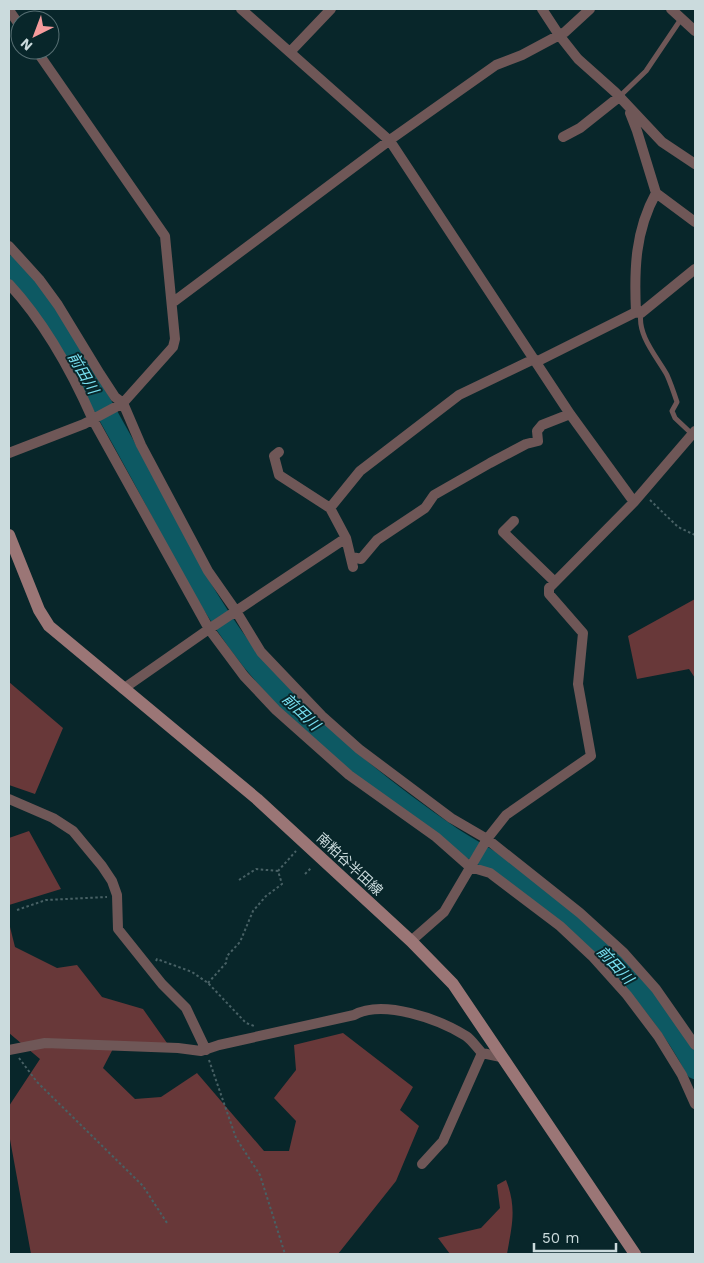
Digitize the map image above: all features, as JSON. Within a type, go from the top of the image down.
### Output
[{"type":"main road","name":"南粕谷半田線","points":[[9,535],[39,610],[49,626],[257,799],[411,941],[452,984],[635,1254]]},
{"type":"street","points":[[241,9],[390,141],[570,414],[634,502]]},
{"type":"street","points":[[290,52],[331,9]]},
{"type":"street","points":[[542,9],[578,59],[662,142],[695,164]]},
{"type":"street","points":[[172,302],[496,65],[522,55],[559,35],[573,26],[590,9]]},
{"type":"street","points":[[671,9],[695,31]]},
{"type":"street","points":[[9,453],[94,420],[120,405],[173,347],[175,339],[165,236],[43,60]]},
{"type":"street","points":[[563,137],[622,101]]},
{"type":"street","points":[[622,101],[638,131],[656,193],[695,222]]},
{"type":"street","points":[[639,312],[635,270],[638,238],[645,214],[656,193]]},
{"type":"street","points":[[9,246],[39,279],[58,305],[120,405],[208,571],[261,652],[322,716],[360,749],[451,818],[487,839],[580,913],[624,953],[656,989],[695,1045]]},
{"type":"street","points":[[330,508],[360,472],[459,395],[639,312],[694,273]]},
{"type":"street","points":[[9,284],[36,316],[79,388],[94,420],[212,627],[244,676],[276,710],[349,775],[436,836],[470,867],[490,873],[560,926],[592,956],[627,995],[658,1036],[682,1075],[695,1104]]},
{"type":"street","points":[[279,452],[274,456],[280,476],[330,508],[346,538],[353,562],[361,559],[377,540],[425,508],[434,496],[490,463],[526,444],[538,441],[537,431],[542,425],[570,414]]},
{"type":"street","points":[[411,941],[444,912],[487,839],[506,815],[591,756],[578,684],[583,634],[549,594],[549,588],[634,502],[694,432]]},
{"type":"street","points":[[514,521],[503,532],[555,582]]},
{"type":"street","points":[[123,689],[346,538]]},
{"type":"street","points":[[9,800],[53,818],[73,831],[102,866],[112,881],[117,895],[118,929],[149,968],[186,1008],[206,1050]]},
{"type":"street","points":[[11,1050],[45,1043],[178,1048],[201,1052],[354,1015],[369,1009],[387,1008],[430,1019],[467,1036],[482,1053],[500,1057]]},
{"type":"street","points":[[422,1164],[443,1141],[482,1053]]},
{"type":"lane","points":[[622,101],[682,18]]},
{"type":"lane","points":[[639,312],[650,348],[665,372],[674,392],[677,402],[672,412],[675,418],[694,432]]},
{"type":"path","points":[[642,492],[678,527],[695,535]]},
{"type":"path","points":[[278,871],[304,842]]},
{"type":"path","points":[[239,880],[256,869],[278,871]]},
{"type":"path","points":[[208,983],[226,963],[226,956],[240,942],[253,911],[266,896],[282,884],[278,871]]},
{"type":"path","points":[[16,910],[46,900],[99,898],[117,895]]},
{"type":"path","points":[[149,968],[157,959],[192,972],[208,983],[241,1018],[259,1027]]},
{"type":"path","points":[[11,1050],[37,1082],[143,1186],[167,1223]]},
{"type":"path","points":[[206,1050],[236,1138],[260,1176],[285,1254]]},
{"type":"shaded area","points":[[695,599],[695,678],[689,669],[637,679],[628,636]]},
{"type":"shaded area","points":[[9,682],[63,728],[35,794],[9,785]]},
{"type":"shaded area","points":[[29,831],[61,889],[9,905],[9,838]]},
{"type":"shaded area","points":[[9,923],[15,947],[57,968],[77,965],[102,997],[143,1009],[167,1043],[116,1043],[103,1068],[135,1099],[161,1097],[197,1073],[264,1151],[289,1151],[296,1121],[274,1098],[296,1070],[294,1045],[343,1033],[413,1087],[400,1110],[419,1126],[396,1181],[338,1254],[31,1254],[9,1134],[9,1106],[40,1059],[9,1033]]},
{"type":"shaded area","points":[[506,1180],[512,1199],[512,1225],[507,1254],[450,1254],[438,1238],[481,1228],[500,1208],[497,1185]]},
{"type":"waterway","name":"前田川","points":[[9,265],[52,320],[128,451],[200,584],[238,644],[268,680],[310,724],[355,764],[452,837],[505,869],[537,892],[589,936],[615,961],[661,1015],[680,1042],[695,1069]]}]
